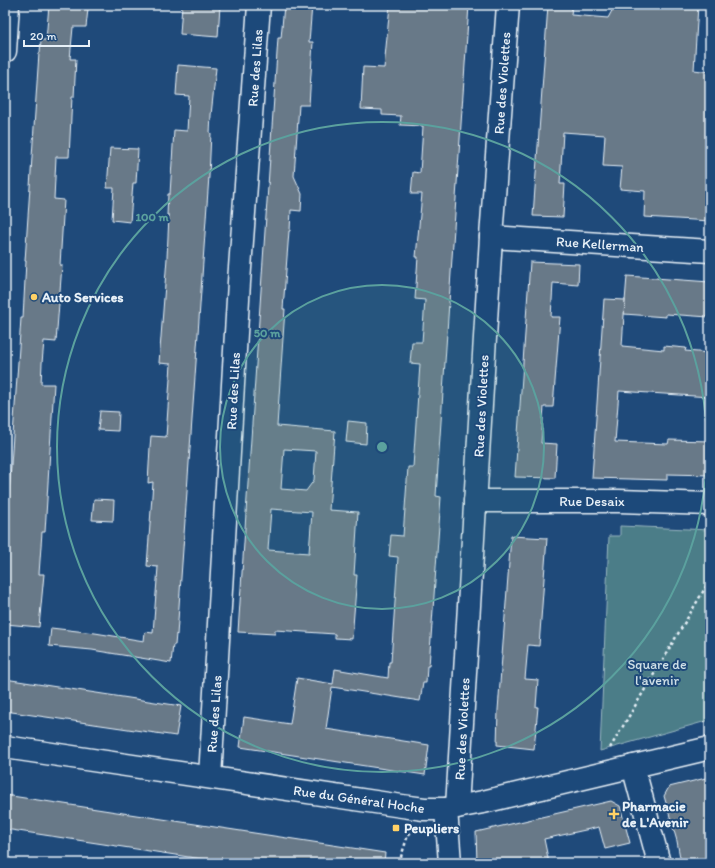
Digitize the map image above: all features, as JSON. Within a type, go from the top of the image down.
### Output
[{"type":"street","points":[[5,51],[8,5]]},
{"type":"street","name":"Rue des Lilas","points":[[210,777],[240,274],[259,5]]},
{"type":"street","name":"Rue des Violettes","points":[[450,863],[452,808],[475,501],[491,237],[508,5]]},
{"type":"street","name":"Rue Kellerman","points":[[491,237],[710,251]]},
{"type":"street","name":"Rue Desaix","points":[[475,501],[619,501],[710,504]]},
{"type":"street","name":"Rue du Général Hoche","points":[[5,747],[424,809],[452,808],[710,748]]},
{"type":"street","points":[[632,766],[660,863]]},
{"type":"path","points":[[597,775],[610,748],[710,580]]},
{"type":"green space","name":"Square de l'avenir","points":[[620,526],[710,530],[710,720],[600,751],[609,536],[620,536]]},
{"type":"building","points":[[49,5],[74,5],[74,8],[88,9],[86,27],[73,27],[70,59],[76,59],[74,97],[72,97],[69,157],[56,157],[54,199],[64,200],[60,265],[62,265],[56,342],[44,341],[42,363],[41,384],[54,384],[45,532],[42,532],[39,574],[44,574],[39,627],[5,624],[5,553],[21,318],[23,318],[25,261],[39,53],[41,40],[46,40]]},
{"type":"building","points":[[182,5],[220,5],[218,37],[180,34]]},
{"type":"building","points":[[284,5],[312,5],[309,42],[313,42],[309,105],[299,105],[294,176],[302,194],[301,211],[291,210],[283,309],[285,309],[277,426],[335,431],[329,510],[358,512],[354,575],[357,575],[352,639],[335,638],[335,634],[275,630],[275,634],[238,632],[278,38],[281,38]],"holes":[[[284,449],[316,451],[314,480],[306,491],[281,489]],[[271,509],[312,512],[309,553],[268,550]]]},
{"type":"building","points":[[390,5],[469,5],[436,496],[441,497],[429,666],[427,666],[426,683],[423,683],[420,701],[332,687],[326,729],[429,745],[425,775],[240,747],[244,717],[290,724],[297,678],[333,684],[335,669],[388,678],[389,662],[391,662],[398,557],[389,556],[391,535],[403,536],[408,467],[413,467],[420,364],[410,363],[412,342],[422,342],[425,300],[415,299],[418,257],[416,257],[422,194],[411,194],[413,172],[420,173],[423,126],[400,125],[401,116],[382,115],[382,110],[361,109],[363,67],[384,68]]},
{"type":"building","points":[[548,5],[572,5],[571,15],[608,18],[615,5],[698,5],[694,70],[710,72],[710,221],[644,217],[645,191],[620,189],[622,167],[603,166],[605,135],[563,132],[560,184],[565,184],[563,217],[533,216]]},
{"type":"building","points":[[178,65],[216,68],[211,115],[209,176],[177,635],[176,634],[175,645],[173,645],[171,663],[92,650],[49,646],[51,628],[144,641],[145,632],[153,633],[158,567],[147,566],[153,482],[148,483],[150,447],[151,436],[166,437],[171,364],[159,363],[167,258],[169,215],[167,215],[168,194],[170,194],[174,130],[187,131],[189,96],[176,95]]},
{"type":"building","points":[[110,148],[138,149],[136,183],[133,183],[130,222],[112,220],[114,188],[107,188]]},
{"type":"building","points":[[530,262],[579,264],[578,285],[553,283],[551,317],[560,317],[553,407],[544,407],[541,443],[557,444],[555,478],[515,477]]},
{"type":"building","points":[[627,276],[710,282],[709,317],[666,314],[666,317],[624,314]]},
{"type":"building","points":[[604,299],[625,300],[622,346],[664,350],[664,346],[686,348],[685,351],[710,353],[710,397],[619,391],[615,442],[668,444],[669,440],[710,441],[710,475],[667,474],[667,480],[592,478]]},
{"type":"building","points":[[100,411],[119,412],[118,431],[98,430]]},
{"type":"building","points":[[348,421],[367,423],[366,444],[346,442]]},
{"type":"building","points":[[94,499],[114,500],[113,521],[92,520]]},
{"type":"building","points":[[511,536],[547,538],[539,646],[528,645],[525,679],[538,680],[536,707],[538,707],[534,749],[497,745],[498,710]]},
{"type":"building","points":[[5,679],[181,706],[176,736],[5,711]]},
{"type":"building","points":[[710,777],[710,863],[681,863],[677,841],[664,796],[669,787]]},
{"type":"building","points":[[5,795],[385,853],[384,863],[228,863],[5,829]]},
{"type":"building","points":[[611,801],[620,806],[630,843],[605,849],[599,827],[544,839],[549,863],[477,863],[476,832]]},
{"type":"place","name":"Auto Services","points":[[34,297]]},
{"type":"place","name":"Pharmacie de L'Avenir","points":[[614,814]]},
{"type":"place","name":"Peupliers","points":[[396,828]]}]
